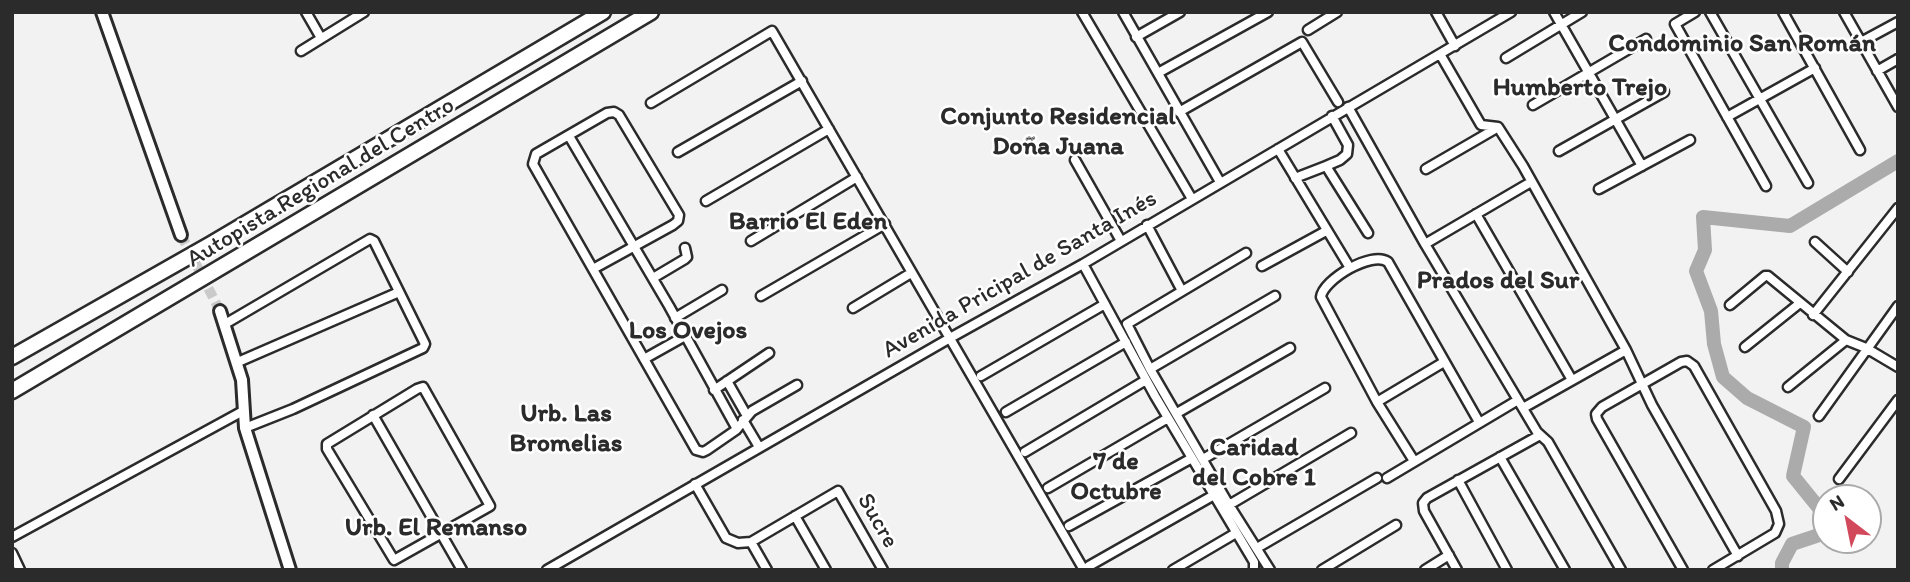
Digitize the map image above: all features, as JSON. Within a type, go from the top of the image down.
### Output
[{"type":"highway","name":"Autopista Regional del Centro","points":[[12,357],[211,244],[603,12]]},
{"type":"highway","name":"Autopista Regional del Centro","points":[[12,391],[651,12]]},
{"type":"main road","points":[[102,12],[181,235]]},
{"type":"main road","points":[[220,311],[242,380],[244,428],[290,570]]},
{"type":"street","points":[[306,12],[321,38]]},
{"type":"street","points":[[300,51],[364,12]]},
{"type":"street","points":[[1082,12],[1192,199]]},
{"type":"street","points":[[1123,12],[1220,183]]},
{"type":"street","points":[[1136,37],[1180,12]]},
{"type":"street","points":[[1158,73],[1268,12]]},
{"type":"street","points":[[1308,30],[1323,16],[1337,12]]},
{"type":"street","points":[[1436,12],[1455,46]]},
{"type":"street","name":"Avenida Pricipal de Santa Inés","points":[[547,570],[562,566],[695,484],[1083,264],[1511,12]]},
{"type":"street","points":[[1554,12],[1642,166]]},
{"type":"street","points":[[1506,58],[1583,12]]},
{"type":"street","points":[[1695,12],[1675,24],[1766,186]]},
{"type":"street","points":[[1710,12],[1808,183]]},
{"type":"street","points":[[1783,12],[1860,150]]},
{"type":"street","points":[[1844,12],[1898,107]]},
{"type":"street","points":[[1861,42],[1898,22]]},
{"type":"street","points":[[651,103],[772,31],[911,273],[1087,568],[1214,495]]},
{"type":"street","points":[[1533,105],[1646,39]]},
{"type":"street","points":[[1179,112],[1302,42],[1338,102]]},
{"type":"street","points":[[1440,54],[1481,125],[1498,127]]},
{"type":"street","points":[[1877,71],[1898,59]]},
{"type":"street","points":[[1727,117],[1815,68]]},
{"type":"street","points":[[678,152],[802,81]]},
{"type":"street","points":[[1559,151],[1664,92]]},
{"type":"street","points":[[1348,107],[1425,244],[1518,400],[1540,435],[1548,442],[1620,570]]},
{"type":"street","points":[[593,270],[678,221],[679,215],[619,115],[614,112],[607,113],[536,154],[533,163],[593,270],[698,451],[707,450],[737,429],[745,418],[797,385]]},
{"type":"street","points":[[1295,178],[1340,160],[1347,154],[1348,145],[1332,116]]},
{"type":"street","points":[[1426,169],[1498,127]]},
{"type":"street","points":[[1498,127],[1626,350],[1652,405],[1738,556]]},
{"type":"street","points":[[706,201],[829,129]]},
{"type":"street","points":[[569,136],[653,278],[737,429]]},
{"type":"street","points":[[1599,189],[1690,140]]},
{"type":"street","points":[[1278,149],[1350,268]]},
{"type":"street","points":[[1075,160],[1121,241]]},
{"type":"street","points":[[1326,166],[1368,233]]},
{"type":"street","points":[[751,241],[857,177]]},
{"type":"street","points":[[1425,244],[1531,182]]},
{"type":"street","points":[[1813,315],[1898,208]]},
{"type":"street","points":[[1476,214],[1572,380]]},
{"type":"street","points":[[761,296],[885,224]]},
{"type":"street","points":[[1147,225],[1182,291]]},
{"type":"street","points":[[1262,266],[1326,231]]},
{"type":"street","points":[[225,324],[370,239],[374,241],[424,341],[424,348],[293,409],[244,428]]},
{"type":"street","points":[[1815,242],[1848,272]]},
{"type":"street","points":[[653,278],[685,259],[685,248]]},
{"type":"street","points":[[1246,253],[1127,324],[1150,369],[1269,570]]},
{"type":"street","points":[[1414,461],[1377,402],[1321,297],[1322,289],[1350,268],[1377,258],[1388,262],[1479,422]]},
{"type":"street","points":[[1083,264],[1146,380],[1254,562],[1254,570]]},
{"type":"street","points":[[853,308],[911,273]]},
{"type":"street","points":[[1730,304],[1767,276],[1846,340],[1866,348],[1898,367]]},
{"type":"street","points":[[675,318],[722,290]]},
{"type":"street","points":[[238,362],[398,292]]},
{"type":"street","points":[[1150,369],[1275,296]]},
{"type":"street","points":[[1745,347],[1800,303]]},
{"type":"street","points":[[981,376],[1105,304]]},
{"type":"street","points":[[1819,416],[1898,306]]},
{"type":"street","points":[[644,359],[685,336]]},
{"type":"street","points":[[1788,387],[1846,340]]},
{"type":"street","points":[[1006,412],[1126,342]]},
{"type":"street","points":[[1177,414],[1290,348]]},
{"type":"street","points":[[1523,408],[1626,350]]},
{"type":"street","points":[[714,390],[769,353]]},
{"type":"street","points":[[1683,570],[1596,414],[1602,407],[1687,361],[1693,366],[1776,512],[1779,524],[1775,533],[1713,570]]},
{"type":"street","points":[[1377,402],[1444,362]]},
{"type":"street","points":[[727,380],[759,447]]},
{"type":"street","points":[[1025,452],[1146,380]]},
{"type":"street","points":[[422,387],[490,503],[488,508],[442,535],[394,560],[327,449],[330,441],[422,387]]},
{"type":"street","points":[[1203,459],[1325,388]]},
{"type":"street","points":[[1387,478],[1518,400]]},
{"type":"street","points":[[1839,479],[1898,400]]},
{"type":"street","points":[[12,537],[176,445],[243,411]]},
{"type":"street","points":[[373,415],[462,570]]},
{"type":"street","points":[[1048,488],[1168,418]]},
{"type":"street","points":[[1229,505],[1352,433]]},
{"type":"street","points":[[1457,570],[1424,511],[1423,503],[1427,498],[1540,435]]},
{"type":"street","points":[[1500,457],[1565,570]]},
{"type":"street","points":[[1069,526],[1192,458]]},
{"type":"street","points":[[1257,548],[1377,478]]},
{"type":"street","points":[[1458,480],[1507,570]]},
{"type":"street","points":[[695,484],[726,538],[738,543],[751,542],[795,516],[826,570]]},
{"type":"street","name":"Sucre","points":[[795,516],[838,491],[883,570]]},
{"type":"street","points":[[1322,570],[1396,525]]},
{"type":"street","points":[[1173,570],[1236,533]]},
{"type":"street","points":[[751,542],[767,570]]},
{"type":"street","points":[[12,554],[20,570]]},
{"type":"street","points":[[1425,570],[1449,555]]},
{"type":"waterway","points":[[1782,570],[1782,563],[1792,544],[1822,534],[1823,513],[1793,476],[1804,427],[1747,398],[1723,377],[1714,344],[1711,311],[1696,271],[1705,250],[1703,217],[1790,226],[1898,161]]},
{"type":"tunnel","points":[[181,235],[220,311]]},
{"type":"district","name":"Condominio San Román","points":[[1742,44]]},
{"type":"district","name":"Humberto Trejo","points":[[1580,88]]},
{"type":"district","name":"Conjunto Residencial Doña Juana","points":[[1058,132]]},
{"type":"district","name":"Barrio El Eden","points":[[808,222]]},
{"type":"district","name":"Prados del Sur","points":[[1498,281]]},
{"type":"district","name":"Los Ovejos","points":[[688,331]]},
{"type":"district","name":"Urb. Las Bromelias","points":[[566,429]]},
{"type":"district","name":"Caridad del Cobre 1","points":[[1254,463]]},
{"type":"district","name":"7 de Octubre","points":[[1116,477]]},
{"type":"district","name":"Urb. El Remanso","points":[[436,528]]}]
